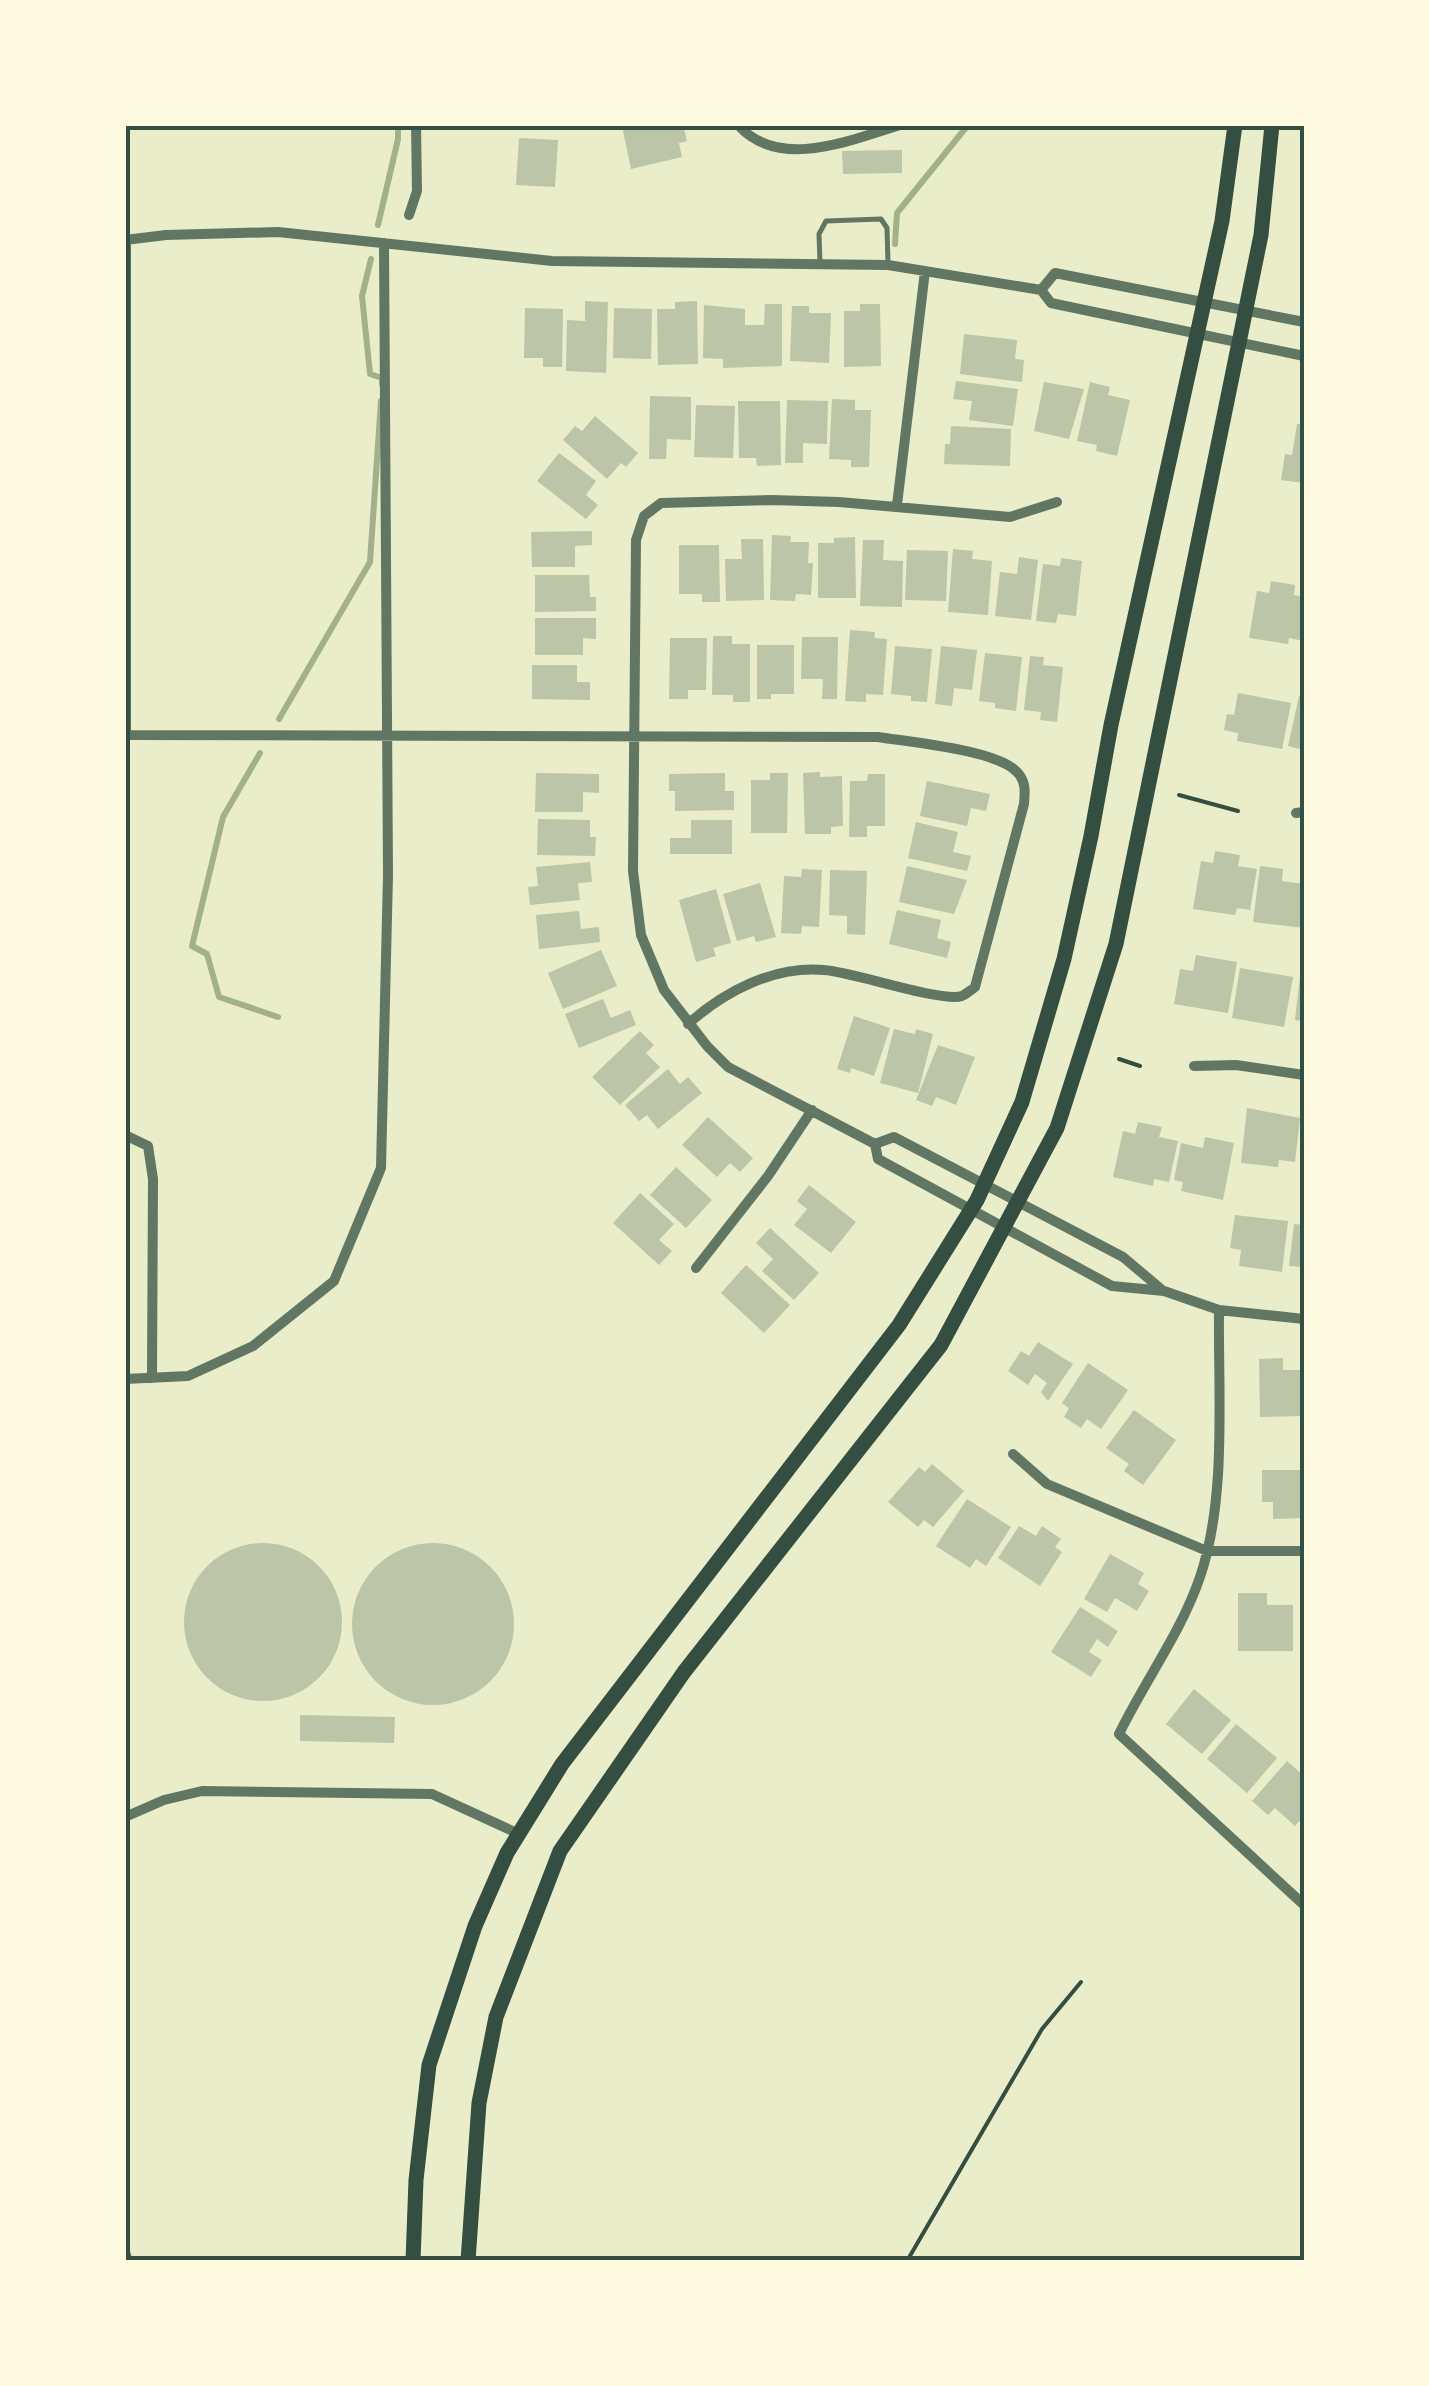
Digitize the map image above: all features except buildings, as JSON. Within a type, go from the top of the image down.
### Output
[{"type":"main road","points":[[412,2261],[416,2180],[429,2065],[476,1926],[506,1853],[562,1764],[899,1325],[971,1211],[1022,1102],[1064,959],[1222,220],[1235,125]]},
{"type":"main road","points":[[468,2261],[479,2103],[496,2017],[560,1851],[684,1672],[941,1345],[1012,1198],[1057,1128],[1116,944],[1261,235],[1272,125]]},
{"type":"street","points":[[409,215],[417,191],[416,125]]},
{"type":"street","points":[[738,125],[756,142],[784,150],[840,144],[900,125]]},
{"type":"street","points":[[688,1024],[710,1005],[747,984],[783,974],[821,970],[876,978],[944,997],[963,996],[975,987],[1024,804],[1026,788],[1020,774],[1002,762],[963,750],[878,737],[126,735],[126,240],[278,232],[552,261],[888,265],[1041,290],[1051,304],[1304,356]]},
{"type":"street","points":[[125,1379],[188,1376],[253,1346],[334,1281],[381,1168],[386,1051],[384,244]]},
{"type":"street","points":[[897,504],[925,270]]},
{"type":"street","points":[[1041,290],[1055,274],[1304,322]]},
{"type":"street","points":[[1057,502],[1010,517],[897,504],[772,500],[661,503],[644,516],[636,540],[632,738],[633,871],[641,934],[664,990],[688,1024],[728,1067],[875,1144],[894,1137],[1123,1257],[1164,1290]]},
{"type":"street","points":[[1194,1066],[1236,1065],[1304,1075]]},
{"type":"street","points":[[696,1268],[768,1176],[812,1110]]},
{"type":"street","points":[[125,1135],[148,1146],[153,1179],[152,1378]]},
{"type":"street","points":[[875,1144],[878,1159],[1112,1286],[1164,1290],[1219,1310],[1304,1319]]},
{"type":"street","points":[[1219,1310],[1217,1460],[1207,1551],[1182,1618],[1119,1734],[1304,1904]]},
{"type":"street","points":[[1013,1454],[1046,1484],[1207,1551],[1304,1551]]},
{"type":"street","points":[[125,1817],[164,1800],[202,1792],[432,1794],[519,1834]]},
{"type":"street","points":[[125,2252],[128,2261]]},
{"type":"lane","points":[[820,264],[819,234],[826,221],[880,219],[887,228],[888,265]]},
{"type":"path","points":[[1179,795],[1238,812]]},
{"type":"path","points":[[1119,1059],[1140,1066]]},
{"type":"path","points":[[907,2261],[1042,2029],[1081,1982]]},
{"type":"waterway","points":[[378,225],[398,125]]},
{"type":"waterway","points":[[895,244],[897,213],[968,125]]},
{"type":"waterway","points":[[371,259],[362,296],[370,374],[382,378],[382,384]]},
{"type":"waterway","points":[[279,719],[370,562],[381,401]]},
{"type":"waterway","points":[[260,753],[223,817],[192,946],[207,954],[219,997],[278,1017]]}]
